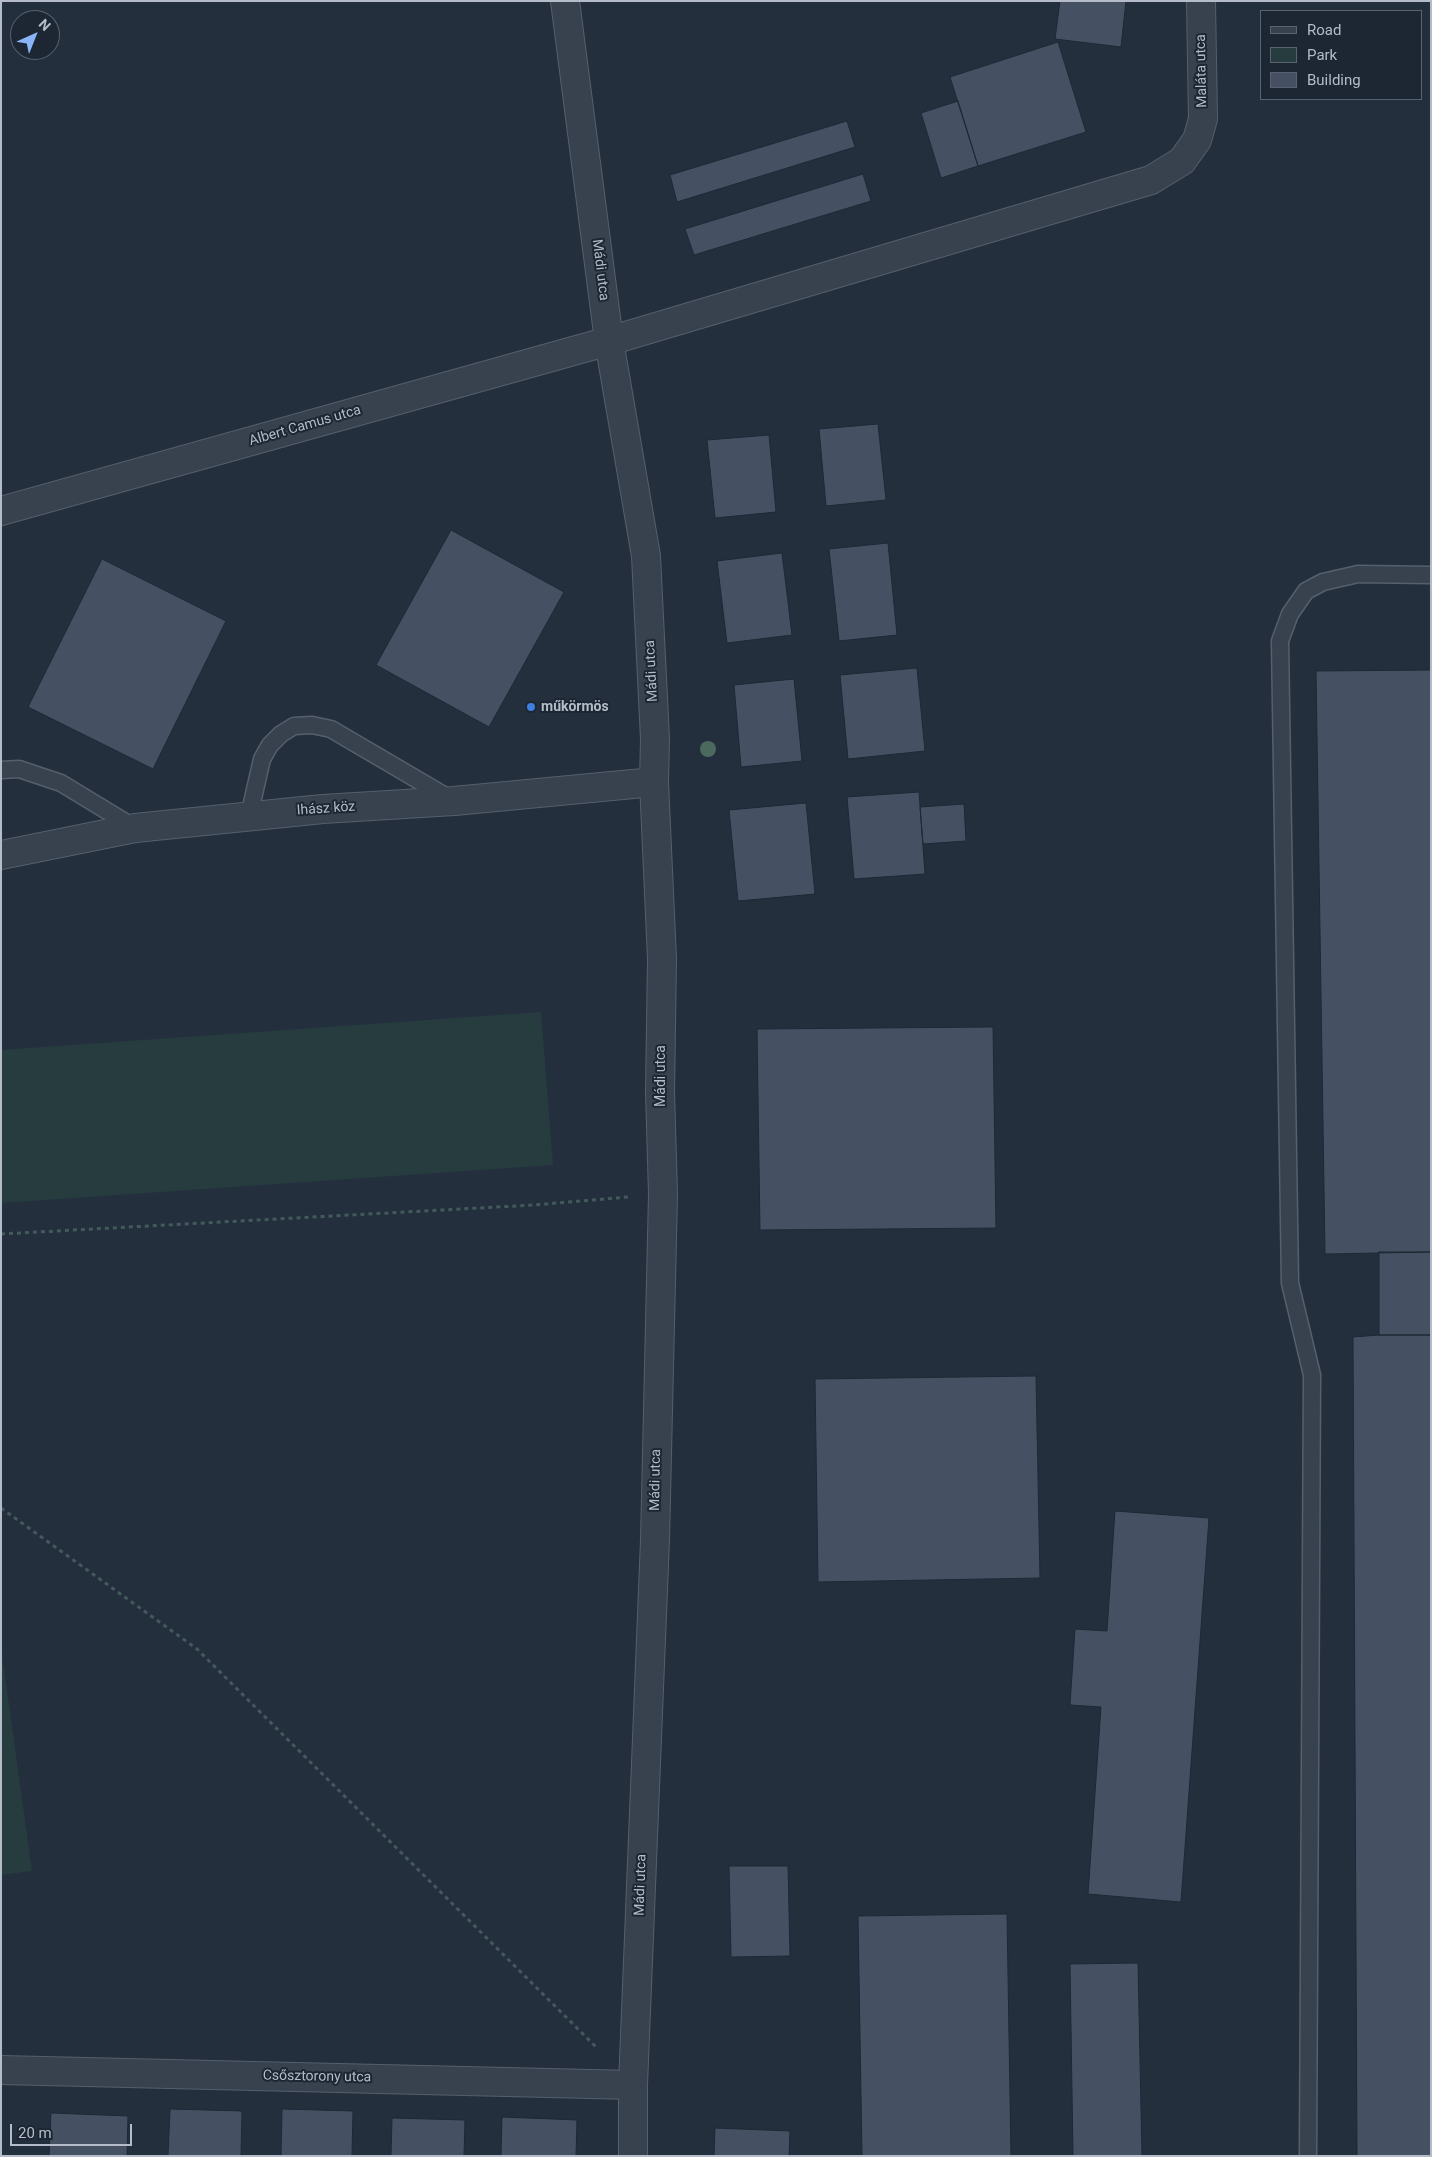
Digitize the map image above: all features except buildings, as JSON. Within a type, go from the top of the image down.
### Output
[{"type":"street","name":"Mádi utca","points":[[565,1],[609,341],[646,556],[655,739],[654,782],[662,959],[660,1092],[663,1194],[655,1540],[633,2085],[632,2156]]},
{"type":"street","name":"Maláta utca","points":[[1197,140],[1203,119],[1201,1]]},
{"type":"street","name":"Albert Camus utca","points":[[1,511],[609,341],[1151,180],[1182,161],[1197,140]]},
{"type":"street","name":"Ihász köz","points":[[1,855],[135,828],[322,809],[454,801],[654,782]]},
{"type":"street","name":"Csősztorony utca","points":[[1,2070],[633,2085]]},
{"type":"lane","points":[[1308,2156],[1312,1375],[1290,1283],[1280,640],[1290,614],[1306,591],[1322,582],[1358,574],[1431,575]]},
{"type":"lane","points":[[249,816],[262,759],[270,745],[281,734],[294,726],[312,725],[331,729],[454,801]]},
{"type":"lane","points":[[1,770],[19,769],[61,783],[135,828]]},
{"type":"path","points":[[1,1234],[534,1205],[663,1194]]},
{"type":"path","points":[[1,1508],[197,1649],[633,2085]]},
{"type":"green space","points":[[541,1012],[553,1165],[1,1203],[1,1050]]},
{"type":"green space","points":[[1,1647],[32,1871],[1,1875]]},
{"type":"place","name":"műkörmös","points":[[531,707]]}]
